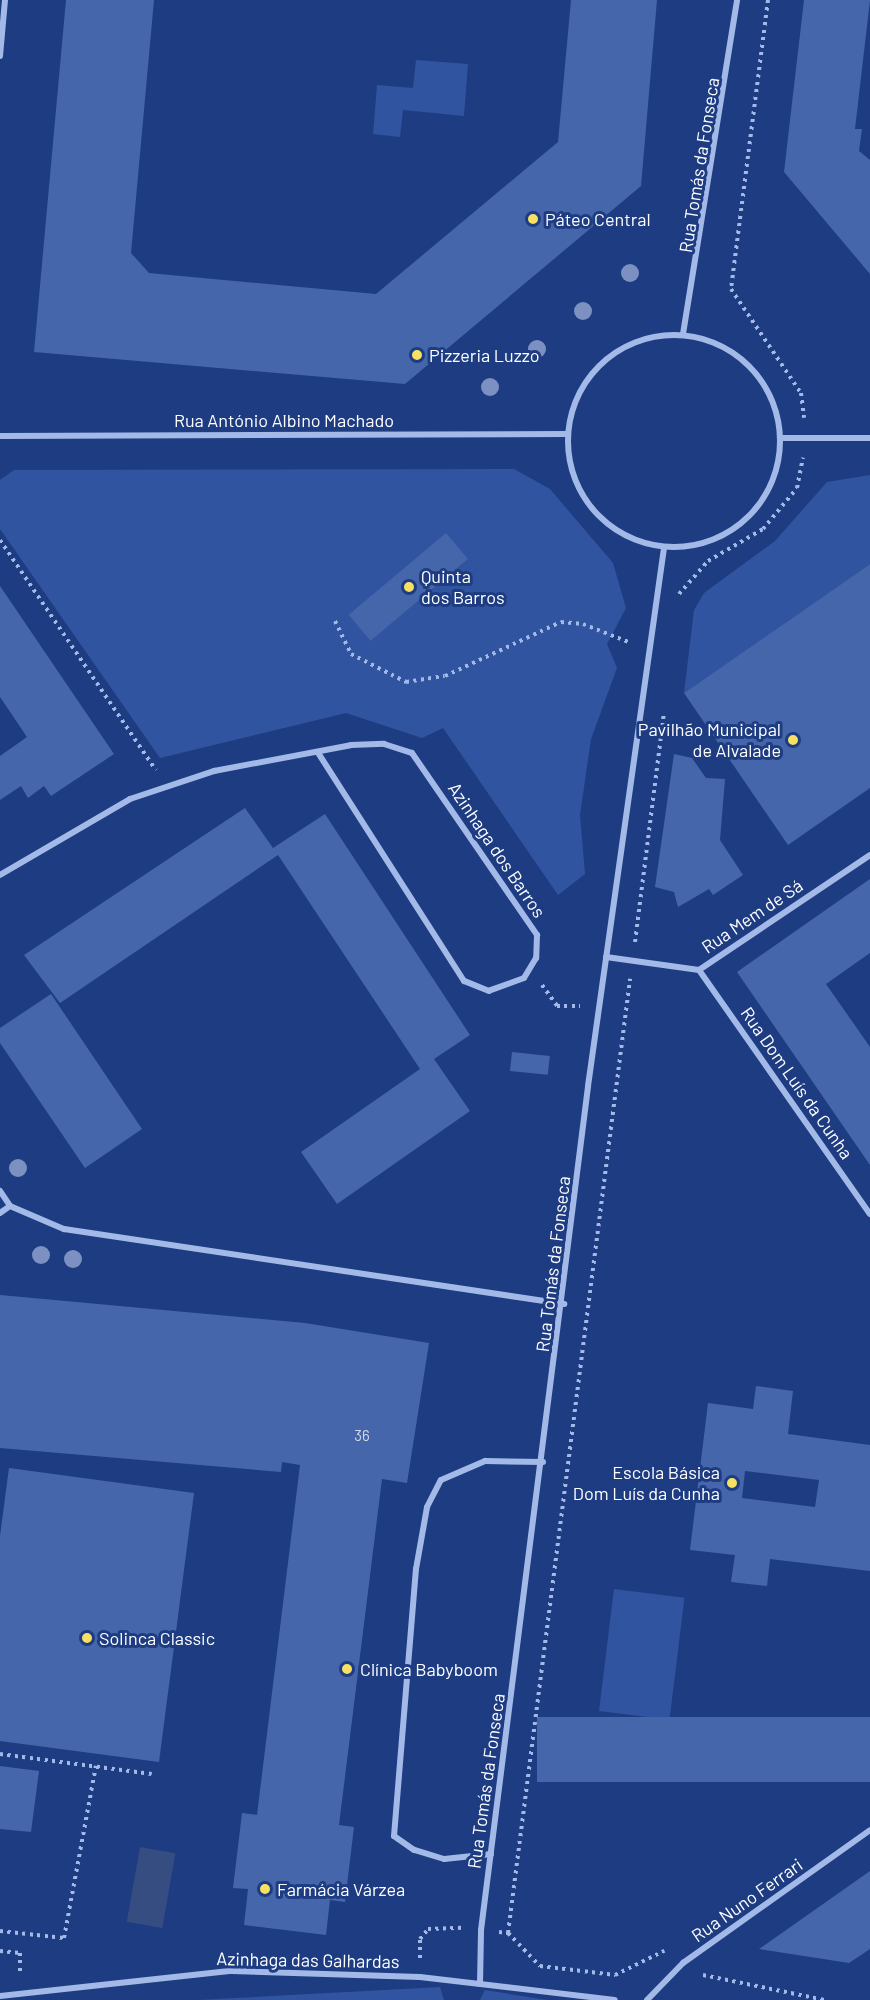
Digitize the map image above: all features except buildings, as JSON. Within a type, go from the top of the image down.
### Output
[{"type":"street","points":[[0,56],[5,0]]},
{"type":"street","name":"Rua Tomás da Fonseca","points":[[683,334],[737,0]]},
{"type":"street","points":[[683,334],[714,341],[741,357],[767,389],[782,438],[776,474],[746,519],[700,545],[664,548],[632,539],[590,505],[571,467],[568,434],[586,381],[605,360],[628,344],[683,334]]},
{"type":"street","name":"Rua António Albino Machado","points":[[0,436],[568,434]]},
{"type":"street","points":[[782,438],[870,438]]},
{"type":"street","name":"Rua Tomás da Fonseca","points":[[480,1984],[481,1930],[564,1304],[606,957],[664,548]]},
{"type":"street","name":"Azinhaga dos Barros","points":[[0,875],[130,798],[214,771],[318,753],[384,744],[412,753],[537,935],[536,958],[524,978],[496,991],[464,981],[318,753]]},
{"type":"street","name":"Rua Mem de Sá","points":[[606,957],[699,970],[870,855]]},
{"type":"street","name":"Rua Dom Luís da Cunha","points":[[699,970],[870,1214]]},
{"type":"street","points":[[0,1191],[10,1206],[64,1229],[564,1304]]},
{"type":"street","points":[[0,1213],[10,1206]]},
{"type":"street","points":[[491,1854],[444,1859],[414,1850],[394,1836],[416,1569],[428,1507],[441,1480],[485,1461],[543,1462]]},
{"type":"street","name":"Rua Nuno Ferrari","points":[[647,2000],[683,1963],[870,1830]]},
{"type":"street","name":"Azinhaga das Galhardas","points":[[0,1996],[232,1971],[420,1977],[615,2000]]},
{"type":"path","points":[[0,540],[167,786]]},
{"type":"path","points":[[335,621],[351,654],[406,682],[445,676],[561,622],[603,630],[648,651]]},
{"type":"path","points":[[557,1006],[574,1005]]},
{"type":"path","points":[[0,1754],[152,1774]]},
{"type":"path","points":[[0,1931],[64,1938],[96,1766]]},
{"type":"path","points":[[420,1977],[420,1939],[428,1929],[508,1933]]},
{"type":"path","points":[[0,1951],[20,1953]]},
{"type":"shaded area","points":[[416,60],[468,64],[464,116],[403,110],[400,137],[373,134],[377,85],[413,88]]},
{"type":"shaded area","points":[[514,469],[550,489],[613,563],[626,608],[607,644],[617,668],[591,739],[580,815],[585,874],[558,895],[443,728],[422,738],[346,713],[160,758],[0,529],[0,480],[14,470]]},
{"type":"shaded area","points":[[870,475],[870,564],[684,693],[694,610],[704,593],[775,541],[827,482]]},
{"type":"shaded area","points":[[614,1589],[684,1598],[669,1720],[599,1711]]},
{"type":"shaded area","points":[[140,1847],[175,1853],[162,1928],[127,1922]]},
{"type":"shaded area","points":[[440,1987],[444,2000],[198,2000]]},
{"type":"shaded area","points":[[485,1990],[547,2000],[480,2000]]},
{"type":"place","name":"Páteo Central","points":[[533,219]]},
{"type":"place","name":"Pizzeria Luzzo","points":[[417,355]]},
{"type":"place","name":"Quinta dos Barros","points":[[409,587]]},
{"type":"place","name":"Pavilhão Municipal de Alvalade","points":[[793,740]]},
{"type":"place","name":"Escola Básica Dom Luís da Cunha","points":[[732,1483]]},
{"type":"place","name":"Solinca Classic","points":[[87,1638]]},
{"type":"place","name":"Clínica Babyboom","points":[[347,1669]]},
{"type":"place","name":"Farmácia Várzea","points":[[265,1889]]}]
